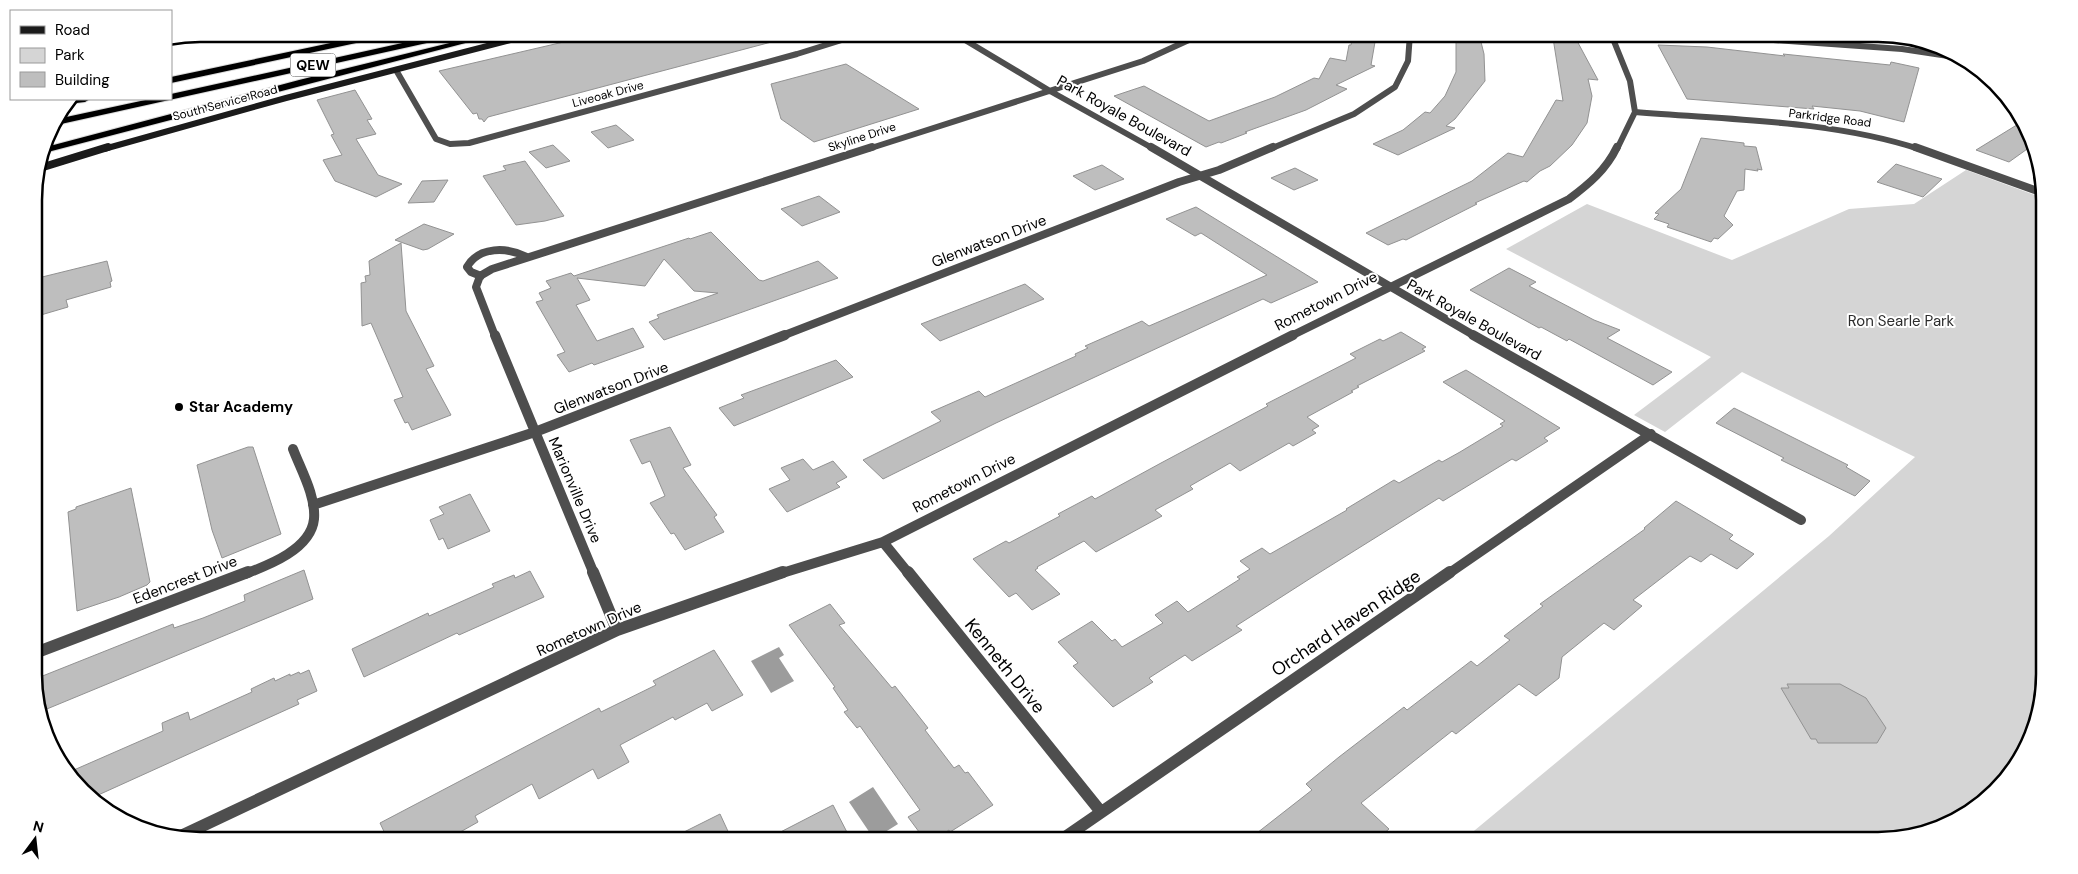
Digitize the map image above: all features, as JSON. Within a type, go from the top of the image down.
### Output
[{"type":"highway","name":"QEW","points":[[172,80],[347,42]]},
{"type":"highway","name":"QEW","points":[[172,97],[418,42]]},
{"type":"highway","points":[[52,148],[302,82],[464,42]]},
{"type":"highway","points":[[65,121],[158,100]]},
{"type":"main road","name":"South Service Road","points":[[47,166],[112,146],[503,42]]},
{"type":"street","name":"Liveoak Drive","points":[[396,70],[436,139],[450,144],[469,143],[835,42]]},
{"type":"street","name":"Park Royale Boulevard","points":[[968,42],[1050,91],[1201,175],[1388,287],[1801,520]]},
{"type":"street","name":"Skyline Drive","points":[[480,276],[496,267],[1144,61],[1185,42]]},
{"type":"street","name":"Glenwatson Drive","points":[[535,432],[1345,118],[1395,87],[1408,61],[1409,42]]},
{"type":"street","points":[[1614,42],[1630,81],[1635,112]]},
{"type":"street","points":[[1803,42],[1902,49],[1935,54]]},
{"type":"street","name":"Parkridge Road","points":[[1635,112],[1861,132],[1924,149],[2034,190]]},
{"type":"street","name":"Rometown Drive","points":[[191,831],[617,630],[762,579],[883,542],[1388,287],[1569,198],[1598,177],[1612,158],[1635,112]]},
{"type":"street","points":[[480,276],[471,272],[468,267],[471,260],[482,254],[496,251],[513,251],[527,257]]},
{"type":"street","name":"Marionville Drive","points":[[480,276],[476,285],[477,292],[617,630]]},
{"type":"street","points":[[313,506],[535,432]]},
{"type":"street","name":"Orchard Haven Ridge","points":[[1073,831],[1651,434]]},
{"type":"street","name":"Edencrest Drive","points":[[42,650],[279,559],[297,547],[310,533],[315,523],[313,506],[294,449]]},
{"type":"street","name":"Kenneth Drive","points":[[883,542],[1101,812]]},
{"type":"green space","name":"Ron Searle Park","points":[[1966,170],[2036,195],[2036,674],[2034,694],[2027,724],[2019,743],[2003,770],[1974,799],[1957,810],[1919,826],[1888,831],[1474,831],[1829,536],[1915,457],[1742,372],[1665,432],[1634,415],[1711,357],[1506,249],[1587,204],[1732,260],[1849,209],[1914,204]]},
{"type":"shaded area","points":[[779,647],[784,655],[779,658],[794,681],[771,693],[751,661]]},
{"type":"shaded area","points":[[873,787],[898,824],[886,832],[869,832],[849,802]]},
{"type":"building","points":[[564,42],[771,42],[488,117],[484,122],[482,119],[479,119],[477,113],[473,114],[439,71]]},
{"type":"building","points":[[1352,42],[1375,42],[1371,65],[1375,66],[1336,85],[1347,89],[1306,110],[1206,147],[1114,96],[1144,86],[1209,121],[1275,97],[1314,78],[1319,79],[1330,58],[1346,61],[1349,45],[1351,45]]},
{"type":"building","points":[[1456,42],[1481,42],[1484,54],[1485,81],[1455,119],[1446,126],[1455,128],[1398,155],[1373,144],[1403,130],[1425,112],[1430,113],[1445,96],[1456,72]]},
{"type":"building","points":[[1554,42],[1578,42],[1598,80],[1588,79],[1592,96],[1587,123],[1572,145],[1550,166],[1540,171],[1527,182],[1524,181],[1475,203],[1477,204],[1406,240],[1403,239],[1388,245],[1366,233],[1472,181],[1508,153],[1523,157],[1556,100],[1563,101]]},
{"type":"building","points":[[1658,45],[1707,47],[1890,65],[1891,62],[1919,68],[1904,122],[1860,111],[1812,106],[1814,109],[1687,99]]},
{"type":"building","points":[[846,64],[919,109],[814,142],[781,119],[771,84]]},
{"type":"building","points":[[355,90],[372,119],[367,120],[376,134],[356,139],[378,175],[402,184],[376,197],[335,181],[323,160],[342,155],[331,135],[334,134],[317,100]]},
{"type":"building","points":[[616,125],[634,140],[608,148],[591,132]]},
{"type":"building","points":[[2016,125],[2027,149],[2009,162],[1976,150]]},
{"type":"building","points":[[1701,138],[1744,143],[1744,146],[1756,147],[1762,170],[1745,169],[1744,190],[1737,191],[1724,216],[1733,225],[1718,239],[1714,238],[1711,242],[1667,227],[1669,224],[1654,219],[1659,214],[1655,213],[1681,189]]},
{"type":"building","points":[[553,145],[570,161],[546,168],[529,152]]},
{"type":"building","points":[[525,161],[564,216],[516,225],[483,176],[506,170],[503,166]]},
{"type":"building","points":[[1896,164],[1942,179],[1923,197],[1877,182]]},
{"type":"building","points":[[1102,165],[1124,179],[1095,190],[1073,176]]},
{"type":"building","points":[[1295,168],[1318,180],[1294,190],[1271,178]]},
{"type":"building","points":[[448,180],[434,202],[408,203],[422,181]]},
{"type":"building","points":[[819,196],[840,212],[802,226],[781,209]]},
{"type":"building","points":[[1196,207],[1318,282],[1271,303],[1263,299],[996,423],[883,479],[863,460],[941,421],[931,412],[979,391],[985,397],[1076,356],[1075,354],[1088,348],[1085,346],[1142,321],[1149,326],[1267,275],[1201,233],[1195,236],[1166,219]]},
{"type":"building","points":[[424,224],[454,234],[423,250],[395,240]]},
{"type":"building","points":[[711,232],[759,280],[763,281],[818,261],[838,278],[664,340],[649,322],[659,318],[657,315],[718,293],[694,291],[664,259],[645,286],[577,278],[590,300],[576,305],[597,341],[633,328],[644,347],[569,372],[557,355],[565,352],[536,302],[543,300],[539,293],[551,288],[546,281],[571,273],[574,276]]},
{"type":"building","points":[[401,243],[406,311],[434,366],[426,369],[451,415],[412,430],[408,422],[405,423],[394,400],[403,397],[371,323],[362,326],[361,283],[366,282],[365,276],[370,275],[369,261]]},
{"type":"building","points":[[107,261],[112,281],[110,282],[111,287],[66,300],[68,307],[43,314],[43,277]]},
{"type":"building","points":[[1509,268],[1536,282],[1529,286],[1594,320],[1620,330],[1607,338],[1672,372],[1653,385],[1569,339],[1567,341],[1541,327],[1539,328],[1470,290]]},
{"type":"building","points":[[1025,284],[1044,299],[940,341],[921,324]]},
{"type":"building","points":[[1401,332],[1426,347],[1422,349],[1425,351],[1357,386],[1359,387],[1351,391],[1353,392],[1307,417],[1319,426],[1312,430],[1316,433],[1293,446],[1289,443],[1240,471],[1230,463],[1190,486],[1193,489],[1155,510],[1162,516],[1096,552],[1084,541],[1037,567],[1035,570],[1060,594],[1032,610],[1016,593],[1009,597],[973,559],[1006,541],[1009,543],[1060,516],[1058,514],[1092,496],[1095,499],[1268,406],[1266,404],[1356,358],[1350,354],[1380,339],[1383,341]]},
{"type":"building","points":[[836,360],[853,377],[734,426],[719,408],[744,398],[741,395]]},
{"type":"building","points":[[1466,370],[1560,428],[1544,438],[1548,441],[1516,461],[1512,459],[1443,501],[1439,498],[1314,576],[1236,626],[1242,630],[1192,661],[1185,655],[1149,678],[1153,682],[1113,707],[1073,666],[1078,663],[1058,642],[1092,621],[1112,641],[1115,639],[1122,647],[1163,623],[1155,615],[1177,601],[1188,612],[1240,579],[1237,577],[1250,569],[1240,561],[1262,548],[1270,554],[1347,510],[1394,480],[1399,483],[1439,460],[1442,462],[1503,426],[1500,424],[1505,421],[1443,382]]},
{"type":"building","points":[[1734,408],[1848,465],[1846,467],[1870,481],[1855,496],[1781,460],[1784,458],[1716,423]]},
{"type":"building","points":[[670,427],[691,465],[683,468],[717,515],[714,517],[724,532],[685,550],[674,533],[671,534],[650,503],[665,496],[650,461],[642,464],[630,440]]},
{"type":"building","points":[[248,447],[253,447],[281,534],[222,558],[212,530],[197,465]]},
{"type":"building","points":[[803,459],[813,470],[833,461],[847,477],[836,483],[840,487],[787,512],[769,489],[790,480],[781,468]]},
{"type":"building","points":[[131,488],[150,582],[119,597],[77,611],[68,512],[76,509],[76,507]]},
{"type":"building","points":[[470,494],[490,531],[448,549],[443,538],[439,540],[430,520],[444,514],[439,507]]},
{"type":"building","points":[[1676,501],[1733,535],[1729,539],[1754,554],[1737,569],[1711,554],[1701,562],[1690,556],[1633,600],[1642,606],[1614,630],[1604,623],[1562,657],[1559,678],[1536,696],[1519,684],[1456,734],[1452,731],[1361,803],[1389,829],[1386,831],[1259,831],[1312,790],[1306,784],[1339,757],[1404,707],[1407,710],[1471,661],[1477,666],[1510,640],[1504,636],[1543,606],[1540,604],[1644,528]]},
{"type":"building","points":[[304,570],[313,599],[47,709],[42,676],[173,624],[174,628],[203,618],[245,601],[244,595]]},
{"type":"building","points":[[530,571],[544,597],[459,635],[457,633],[364,677],[352,649],[428,613],[429,616],[494,587],[492,584],[514,575],[515,578]]},
{"type":"building","points":[[830,604],[845,623],[839,625],[892,688],[895,686],[928,728],[925,730],[954,768],[959,765],[965,773],[968,772],[993,805],[951,832],[949,830],[919,832],[908,817],[920,810],[860,726],[857,728],[844,712],[848,710],[833,688],[835,687],[789,625]]},
{"type":"building","points":[[714,650],[743,695],[712,711],[707,703],[675,720],[673,717],[620,745],[629,762],[598,779],[593,769],[539,799],[532,784],[475,816],[478,822],[460,832],[384,832],[380,823],[599,708],[601,712],[656,685],[653,681]]},
{"type":"building","points":[[309,670],[317,691],[297,700],[299,704],[99,795],[75,769],[163,731],[162,723],[188,712],[190,720],[252,692],[251,689],[274,678],[275,681],[290,674],[290,676],[299,672],[300,674]]},
{"type":"building","points":[[1787,684],[1840,684],[1866,698],[1886,728],[1877,743],[1818,743],[1816,739],[1811,739],[1781,688],[1789,688]]},
{"type":"building","points":[[833,805],[847,832],[781,832]]},
{"type":"building","points":[[720,814],[728,832],[685,832]]},
{"type":"place","name":"Star Academy","points":[[179,407]]}]
